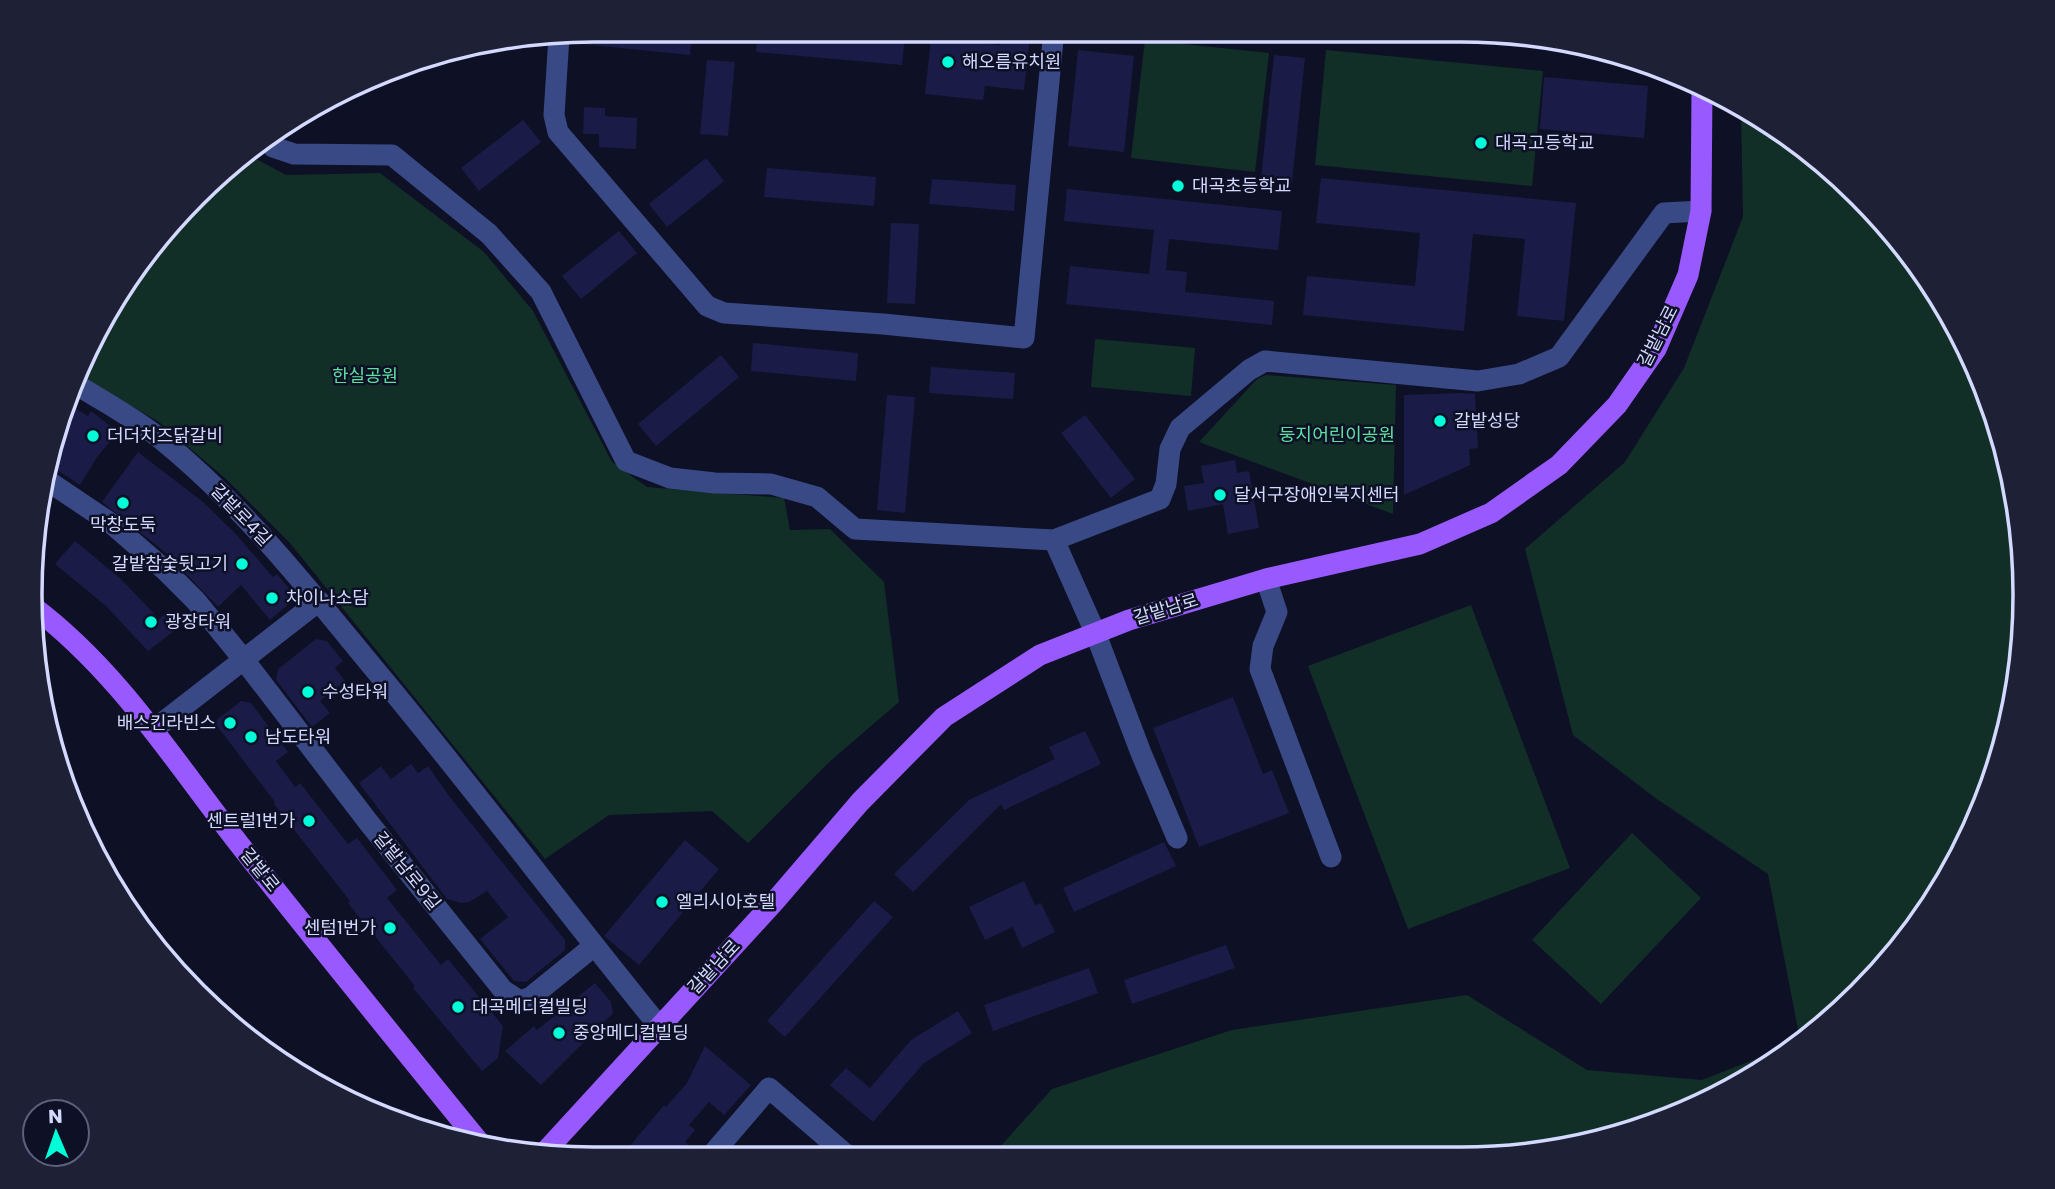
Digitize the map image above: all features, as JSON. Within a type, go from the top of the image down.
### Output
[{"type":"main road","name":"갈밭남로","points":[[551,1145],[775,901],[860,802],[944,717],[1028,662],[1095,632],[1266,579],[1420,544],[1490,513],[1559,465],[1617,405],[1656,349],[1688,275],[1701,211],[1702,98]]},
{"type":"main road","name":"갈밭로","points":[[43,614],[62,629],[122,691],[242,847],[471,1132]]},
{"type":"street","points":[[559,43],[554,115],[558,132],[706,306],[724,313],[883,324],[1024,338],[1053,42]]},
{"type":"street","points":[[272,146],[294,154],[392,155],[489,234],[541,292],[626,461],[670,478],[715,483],[771,484],[817,497],[855,529],[1054,540],[1160,499],[1166,484],[1170,449],[1180,428],[1249,370],[1265,360],[1478,381],[1520,374],[1559,357],[1664,213],[1701,211]]},
{"type":"street","name":"갈밭로4길","points":[[82,388],[138,422],[209,481],[282,558],[318,601]]},
{"type":"street","points":[[54,485],[112,524],[165,570],[196,601],[244,660]]},
{"type":"street","points":[[1054,540],[1095,632],[1177,838]]},
{"type":"street","points":[[1266,579],[1277,612],[1263,646],[1260,669],[1331,857]]},
{"type":"street","points":[[153,730],[318,601],[452,763],[659,1026]]},
{"type":"street","name":"갈밭남로9길","points":[[244,660],[502,990],[520,1001],[531,997],[594,946]]},
{"type":"street","points":[[718,1147],[769,1088],[837,1147]]},
{"type":"green space","points":[[1145,42],[1269,53],[1255,172],[1131,158]]},
{"type":"green space","points":[[1326,50],[1543,71],[1532,186],[1315,165]]},
{"type":"green space","points":[[1741,119],[1797,156],[1851,204],[1899,258],[1939,318],[1971,383],[1984,417],[2002,487],[2012,558],[2012,631],[2008,667],[1994,737],[1971,806],[1939,871],[1899,931],[1851,985],[1798,1032],[1768,874],[1654,797],[1573,735],[1525,549],[1625,462],[1684,368],[1743,217]]},
{"type":"green space","name":"한실공원","points":[[255,158],[286,175],[380,173],[484,252],[533,311],[612,462],[647,487],[784,498],[790,530],[830,529],[884,582],[899,702],[828,763],[748,843],[712,811],[609,815],[545,859],[290,543],[225,478],[159,422],[86,380],[116,318],[156,258],[179,230],[230,179]]},
{"type":"green space","points":[[1095,339],[1195,348],[1191,396],[1091,387]]},
{"type":"green space","name":"둥지어린이공원","points":[[1266,375],[1396,385],[1393,514],[1199,442],[1257,379]]},
{"type":"green space","points":[[1471,605],[1570,868],[1408,929],[1308,666]]},
{"type":"green space","points":[[1632,833],[1701,898],[1601,1004],[1532,940]]},
{"type":"green space","points":[[1467,995],[1587,1070],[1702,1080],[1765,1055],[1705,1090],[1638,1118],[1533,1142],[1460,1147],[1000,1147],[1052,1089],[1232,1030]]},
{"type":"building","points":[[594,42],[691,42],[690,55],[582,44]]},
{"type":"building","points":[[757,42],[904,42],[902,65],[756,52]]},
{"type":"building","points":[[931,42],[1000,45],[1000,42],[1029,42],[1024,90],[985,86],[983,100],[925,94]]},
{"type":"building","points":[[1078,50],[1134,56],[1124,152],[1068,146]]},
{"type":"building","points":[[1274,55],[1305,58],[1292,182],[1261,179]]},
{"type":"building","points":[[707,60],[735,62],[728,136],[700,134]]},
{"type":"building","points":[[1544,77],[1648,86],[1644,138],[1540,129]]},
{"type":"building","points":[[584,107],[605,108],[605,116],[637,118],[636,149],[599,147],[599,134],[583,134]]},
{"type":"building","points":[[523,120],[541,142],[479,191],[461,168]]},
{"type":"building","points":[[706,158],[724,181],[667,227],[649,204]]},
{"type":"building","points":[[767,168],[876,177],[874,206],[764,197]]},
{"type":"building","points":[[1321,178],[1576,203],[1564,321],[1517,316],[1525,239],[1473,234],[1464,331],[1303,315],[1307,276],[1415,286],[1420,233],[1316,223]]},
{"type":"building","points":[[932,179],[1016,185],[1014,211],[929,204]]},
{"type":"building","points":[[1067,189],[1282,211],[1278,250],[1169,239],[1166,270],[1187,272],[1185,292],[1274,301],[1272,325],[1066,304],[1070,266],[1149,274],[1154,230],[1064,221]]},
{"type":"building","points":[[891,223],[919,224],[915,304],[887,303]]},
{"type":"building","points":[[619,231],[637,253],[581,299],[562,276]]},
{"type":"building","points":[[753,343],[858,353],[856,381],[751,371]]},
{"type":"building","points":[[721,355],[739,377],[656,446],[638,424]]},
{"type":"building","points":[[931,367],[1015,373],[1013,399],[929,393]]},
{"type":"building","name":"갈밭성당","points":[[1475,394],[1478,448],[1469,449],[1470,465],[1404,495],[1404,395]]},
{"type":"building","points":[[887,395],[915,397],[905,513],[877,510]]},
{"type":"building","points":[[74,408],[88,416],[91,411],[118,432],[97,457],[80,485],[57,470]]},
{"type":"building","points":[[1085,415],[1135,479],[1111,498],[1061,433]]},
{"type":"building","points":[[138,452],[203,502],[234,532],[273,577],[277,574],[291,591],[291,602],[270,620],[241,585],[218,607],[166,553],[102,502]]},
{"type":"building","name":"달서구장애인복지센터","points":[[1235,460],[1237,473],[1249,471],[1259,528],[1228,534],[1223,504],[1188,511],[1184,486],[1204,483],[1201,466]]},
{"type":"building","points":[[75,541],[121,579],[159,619],[169,610],[183,624],[148,651],[106,606],[55,564]]},
{"type":"building","name":"수성타워","points":[[316,639],[327,641],[343,661],[335,668],[345,681],[320,701],[330,713],[312,727],[276,680],[278,669]]},
{"type":"building","points":[[1233,697],[1263,774],[1272,770],[1289,813],[1199,847],[1153,728]]},
{"type":"building","points":[[241,701],[251,703],[288,752],[276,761],[295,787],[300,783],[348,844],[357,838],[397,890],[387,898],[441,965],[448,959],[503,1026],[498,1058],[482,1071],[413,988],[415,986],[348,903],[350,901],[214,722]]},
{"type":"building","points":[[1085,731],[1101,764],[1004,810],[1001,804],[913,892],[894,874],[969,800],[1055,759],[1049,747]]},
{"type":"building","points":[[411,764],[418,773],[428,766],[565,940],[565,950],[526,982],[514,981],[480,939],[508,917],[487,891],[469,902],[447,899],[359,783],[381,766],[391,779]]},
{"type":"building","name":"엘리시아호텔","points":[[685,840],[719,869],[639,965],[604,936]]},
{"type":"building","points":[[1164,842],[1176,866],[1074,912],[1063,888]]},
{"type":"building","points":[[1024,881],[1035,905],[1041,903],[1055,932],[1022,948],[1013,927],[985,940],[969,907]]},
{"type":"building","points":[[874,901],[893,917],[785,1037],[767,1021]]},
{"type":"building","points":[[1226,945],[1235,968],[1132,1004],[1124,980]]},
{"type":"building","points":[[1089,968],[1098,993],[993,1031],[984,1005]]},
{"type":"building","name":"중앙메디컬빌딩","points":[[595,983],[611,1002],[613,1013],[541,1085],[505,1051],[534,1026],[537,1030]]},
{"type":"building","points":[[958,1011],[972,1033],[924,1063],[873,1122],[830,1085],[846,1068],[870,1088],[911,1040]]},
{"type":"building","points":[[705,1046],[751,1085],[724,1115],[709,1102],[689,1125],[695,1130],[685,1142],[689,1145],[687,1147],[629,1147],[664,1105],[666,1107],[687,1083]]},
{"type":"place","name":"해오름유치원","points":[[948,62]]},
{"type":"place","name":"대곡고등학교","points":[[1481,143]]},
{"type":"place","name":"대곡초등학교","points":[[1178,186]]},
{"type":"place","name":"갈밭성당","points":[[1440,421]]},
{"type":"place","name":"더더치즈닭갈비","points":[[93,436]]},
{"type":"place","name":"달서구장애인복지센터","points":[[1220,495]]},
{"type":"place","name":"막창도둑","points":[[123,503]]},
{"type":"place","name":"갈밭참숯뒷고기","points":[[242,564]]},
{"type":"place","name":"차이나소담","points":[[272,598]]},
{"type":"place","name":"광장타워","points":[[151,622]]},
{"type":"place","name":"수성타워","points":[[308,692]]},
{"type":"place","name":"배스킨라빈스","points":[[230,723]]},
{"type":"place","name":"남도타워","points":[[251,737]]},
{"type":"place","name":"센트럴1번가","points":[[309,821]]},
{"type":"place","name":"엘리시아호텔","points":[[662,902]]},
{"type":"place","name":"센텀1번가","points":[[390,928]]},
{"type":"place","name":"대곡메디컬빌딩","points":[[458,1007]]},
{"type":"place","name":"중앙메디컬빌딩","points":[[559,1033]]}]
